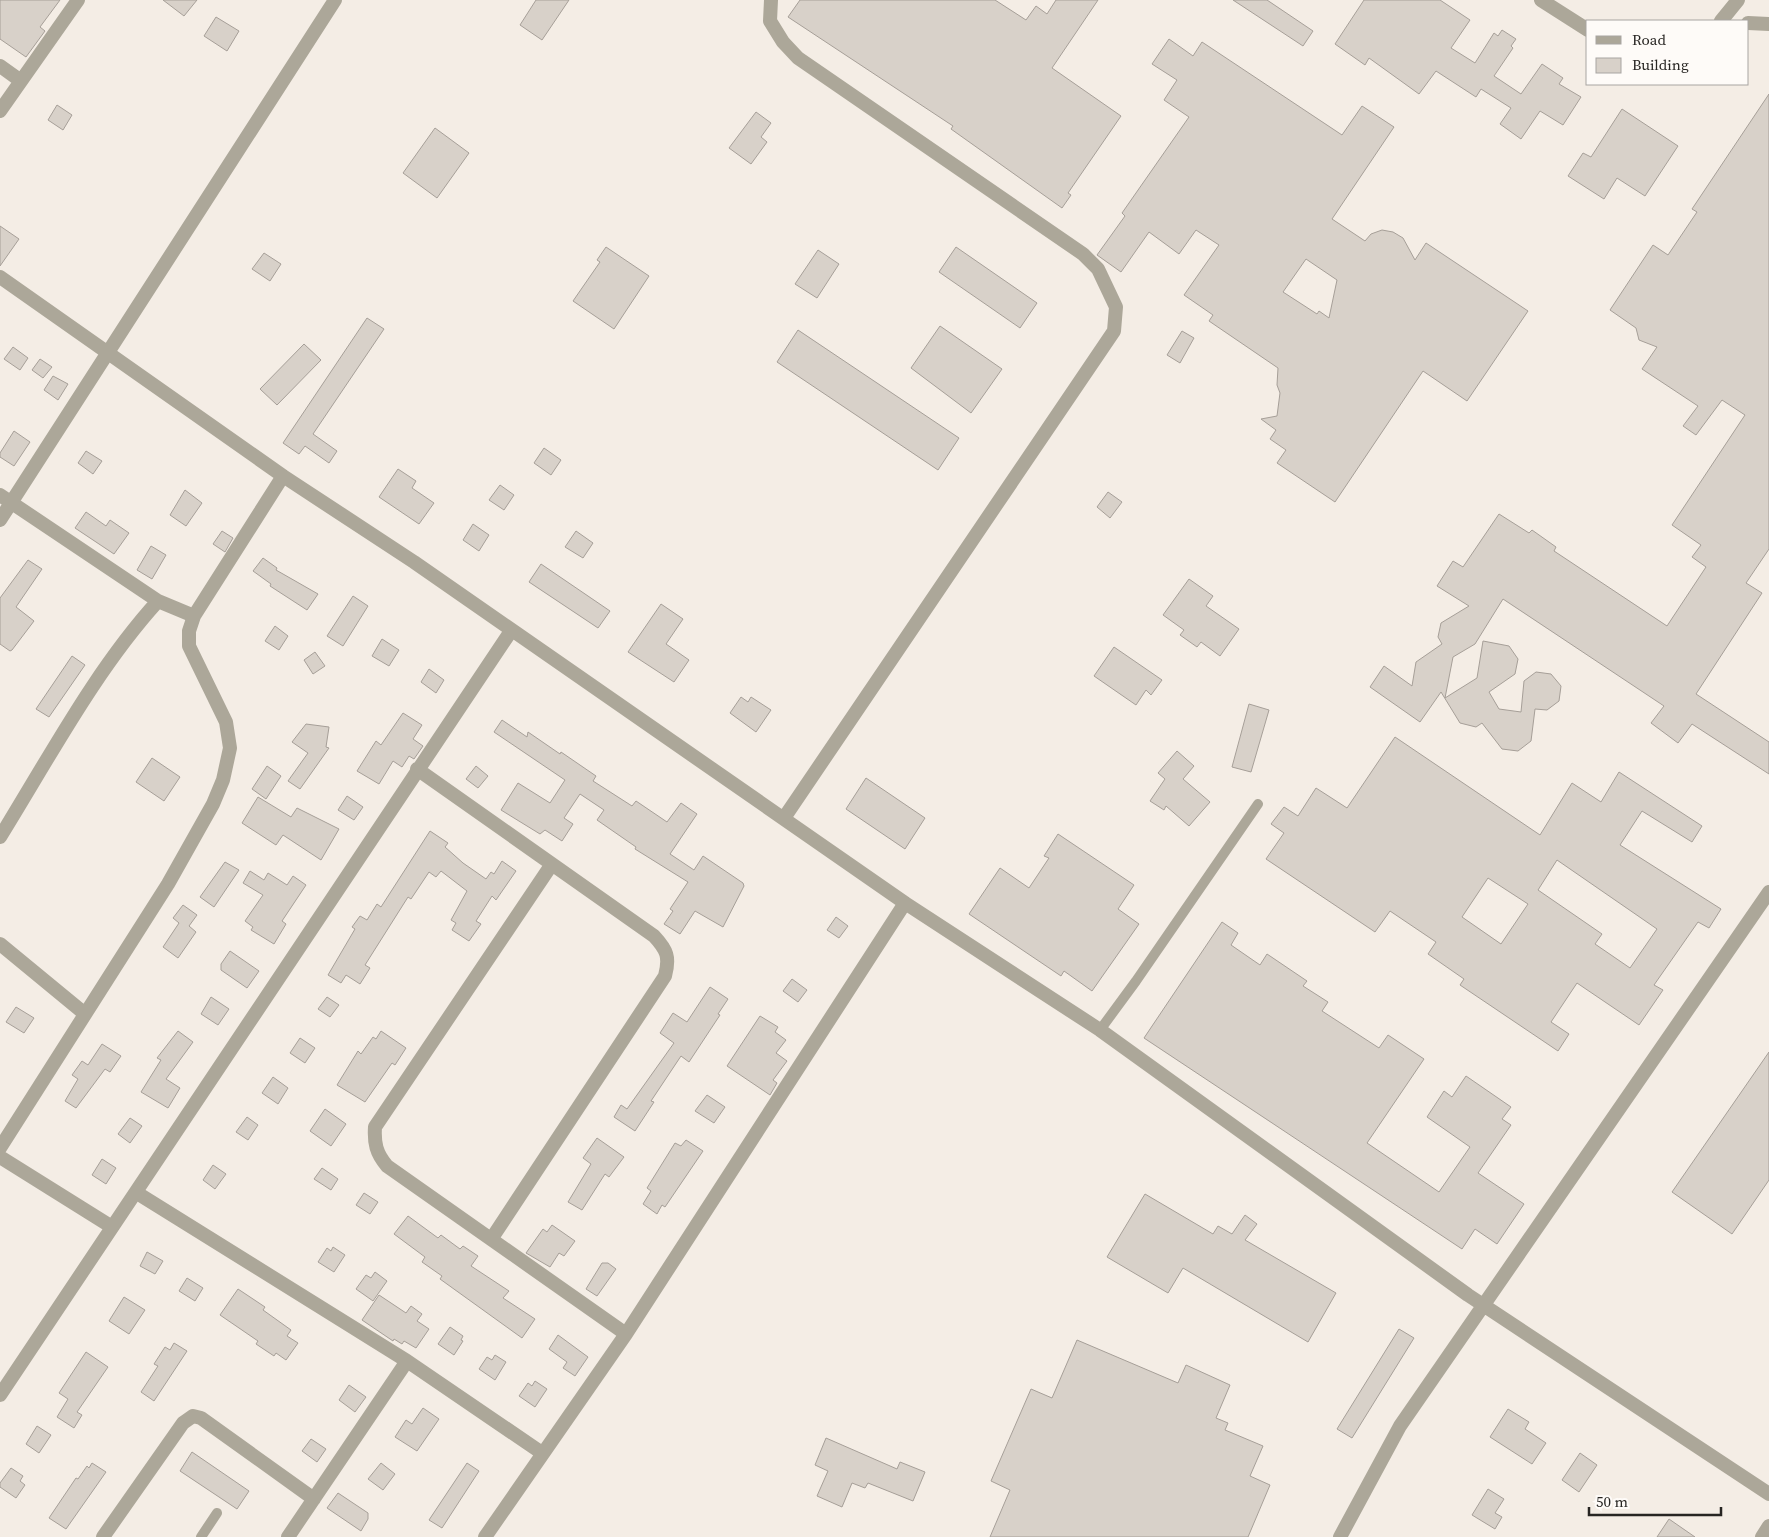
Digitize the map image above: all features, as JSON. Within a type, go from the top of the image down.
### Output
[{"type":"street","points":[[0,111],[78,0]]},
{"type":"street","points":[[0,520],[6,498],[107,352],[335,0]]},
{"type":"street","points":[[771,0],[770,21],[783,42],[798,58],[1083,254],[1098,269],[1116,307],[1114,331],[784,818]]},
{"type":"street","points":[[1541,0],[1586,29]]},
{"type":"street","points":[[1722,20],[1738,0]]},
{"type":"street","points":[[1749,23],[1769,24]]},
{"type":"street","points":[[0,66],[21,81]]},
{"type":"street","points":[[0,277],[283,476],[511,630],[905,903],[1100,1030],[1483,1305],[1769,1494]]},
{"type":"street","points":[[0,1148],[168,884],[213,804],[223,780],[230,748],[226,722],[189,646],[189,631],[194,616],[283,476]]},
{"type":"street","points":[[6,498],[158,601],[194,616]]},
{"type":"street","points":[[0,837],[118,648],[158,601]]},
{"type":"street","points":[[0,1395],[112,1228],[137,1194],[417,769],[511,630]]},
{"type":"street","points":[[417,769],[654,936],[666,949],[669,961],[666,976],[492,1238]]},
{"type":"street","points":[[552,864],[375,1127],[374,1141],[378,1156],[387,1166],[626,1334]]},
{"type":"street","points":[[1340,1537],[1400,1426],[1675,1031],[1769,892]]},
{"type":"street","points":[[485,1537],[626,1334],[905,903]]},
{"type":"street","points":[[0,944],[86,1014]]},
{"type":"street","points":[[0,1157],[112,1228]]},
{"type":"street","points":[[137,1194],[407,1361],[542,1453]]},
{"type":"street","points":[[288,1537],[407,1361]]},
{"type":"street","points":[[103,1537],[183,1423],[193,1416],[201,1418],[314,1499]]},
{"type":"street","points":[[1762,1537],[1769,1526]]},
{"type":"lane","points":[[1100,1030],[1258,804]]},
{"type":"lane","points":[[202,1537],[218,1513]]},
{"type":"building","points":[[0,0],[60,0],[40,27],[45,31],[26,57],[0,39]]},
{"type":"building","points":[[163,0],[197,0],[184,16]]},
{"type":"building","points":[[536,0],[569,0],[542,40],[520,25]]},
{"type":"building","points":[[800,0],[995,0],[1026,20],[1036,6],[1047,14],[1056,0],[1098,0],[1052,68],[1121,116],[1068,193],[1071,195],[1062,208],[951,129],[953,126],[788,17]]},
{"type":"building","points":[[1233,0],[1267,0],[1313,31],[1303,46]]},
{"type":"building","points":[[1364,0],[1440,0],[1470,20],[1451,48],[1475,63],[1494,33],[1498,36],[1502,30],[1516,39],[1511,46],[1513,48],[1494,76],[1521,94],[1542,64],[1563,78],[1559,84],[1581,97],[1563,125],[1540,111],[1521,139],[1500,124],[1511,108],[1481,89],[1476,97],[1436,71],[1419,94],[1369,58],[1365,65],[1335,44]]},
{"type":"building","points":[[216,17],[239,31],[227,51],[204,36]]},
{"type":"building","points":[[1169,39],[1193,56],[1202,42],[1342,135],[1362,106],[1394,127],[1332,219],[1365,241],[1371,234],[1382,230],[1393,232],[1403,238],[1415,260],[1426,243],[1528,311],[1467,401],[1423,371],[1335,502],[1277,463],[1286,450],[1270,439],[1276,430],[1261,419],[1277,416],[1280,393],[1277,385],[1278,368],[1209,321],[1213,315],[1184,295],[1219,245],[1196,230],[1179,254],[1149,232],[1121,272],[1097,255],[1125,216],[1122,213],[1189,117],[1164,100],[1177,80],[1152,64]],"holes":[[[1306,259],[1337,280],[1329,318],[1319,311],[1317,314],[1283,292]]]},
{"type":"building","points":[[1769,94],[1769,549],[1746,583],[1762,593],[1696,694],[1769,742],[1769,774],[1692,724],[1678,743],[1651,723],[1664,706],[1503,599],[1475,644],[1453,657],[1445,698],[1477,678],[1483,641],[1509,646],[1518,659],[1515,674],[1489,692],[1499,709],[1521,712],[1524,681],[1536,672],[1551,674],[1561,686],[1559,701],[1547,710],[1535,709],[1531,741],[1518,751],[1502,749],[1482,723],[1476,727],[1460,723],[1441,692],[1420,722],[1370,687],[1384,666],[1412,686],[1416,662],[1442,644],[1438,637],[1441,623],[1469,606],[1437,586],[1453,561],[1463,567],[1499,514],[1529,533],[1532,530],[1556,547],[1554,551],[1667,626],[1706,567],[1692,557],[1701,545],[1672,525],[1745,415],[1722,400],[1696,435],[1683,426],[1698,406],[1642,369],[1657,347],[1639,340],[1636,328],[1610,310],[1653,245],[1668,255],[1697,212],[1692,209]]},
{"type":"building","points":[[57,105],[72,115],[63,130],[48,120]]},
{"type":"building","points":[[1622,109],[1678,146],[1645,196],[1617,178],[1604,199],[1568,176],[1583,153],[1591,157]]},
{"type":"building","points":[[756,112],[771,123],[761,137],[767,142],[751,164],[729,148]]},
{"type":"building","points":[[435,128],[469,153],[437,198],[403,173]]},
{"type":"building","points":[[0,226],[19,239],[0,266]]},
{"type":"building","points":[[606,247],[649,276],[614,329],[573,301],[600,262],[597,260]]},
{"type":"building","points":[[956,247],[1037,303],[1020,328],[939,272]]},
{"type":"building","points":[[818,250],[839,264],[817,298],[795,284]]},
{"type":"building","points":[[264,253],[281,264],[270,281],[252,269]]},
{"type":"building","points":[[367,318],[384,329],[313,434],[337,451],[329,463],[305,446],[299,454],[283,443]]},
{"type":"building","points":[[940,326],[1002,369],[971,413],[911,368]]},
{"type":"building","points":[[798,330],[959,438],[938,470],[777,362]]},
{"type":"building","points":[[1182,331],[1194,338],[1180,363],[1167,355]]},
{"type":"building","points":[[304,344],[321,360],[277,405],[260,389]]},
{"type":"building","points":[[13,347],[28,358],[20,370],[4,359]]},
{"type":"building","points":[[40,359],[52,367],[43,378],[32,370]]},
{"type":"building","points":[[53,376],[68,384],[58,400],[44,390]]},
{"type":"building","points":[[14,431],[30,442],[14,466],[0,457],[0,453]]},
{"type":"building","points":[[544,448],[561,460],[551,475],[534,463]]},
{"type":"building","points":[[86,451],[102,461],[93,474],[78,463]]},
{"type":"building","points":[[398,469],[416,481],[412,488],[434,503],[419,524],[379,497]]},
{"type":"building","points":[[500,485],[514,495],[504,510],[489,500]]},
{"type":"building","points":[[185,490],[202,503],[186,526],[170,515]]},
{"type":"building","points":[[1108,492],[1122,502],[1110,518],[1097,507]]},
{"type":"building","points":[[86,512],[106,526],[110,520],[129,533],[114,554],[75,528]]},
{"type":"building","points":[[473,524],[489,535],[479,551],[463,540]]},
{"type":"building","points":[[222,531],[233,538],[225,552],[213,544]]},
{"type":"building","points":[[576,531],[593,543],[583,558],[565,547]]},
{"type":"building","points":[[151,546],[166,555],[152,579],[137,570]]},
{"type":"building","points":[[263,558],[277,568],[276,570],[318,594],[307,610],[270,586],[271,584],[253,571]]},
{"type":"building","points":[[28,560],[42,569],[16,607],[34,621],[10,651],[0,644],[0,598]]},
{"type":"building","points":[[541,564],[610,611],[598,628],[529,582]]},
{"type":"building","points":[[1189,579],[1213,596],[1206,606],[1239,629],[1220,656],[1201,642],[1197,647],[1180,635],[1184,630],[1163,615]]},
{"type":"building","points":[[353,596],[368,606],[343,646],[327,636]]},
{"type":"building","points":[[661,604],[683,619],[666,644],[689,660],[674,682],[628,652]]},
{"type":"building","points":[[275,626],[288,636],[279,650],[265,641]]},
{"type":"building","points":[[382,639],[399,650],[389,666],[372,656]]},
{"type":"building","points":[[1114,647],[1162,680],[1151,695],[1146,690],[1136,705],[1094,676]]},
{"type":"building","points":[[315,652],[325,666],[313,674],[304,660]]},
{"type":"building","points":[[72,656],[85,665],[49,717],[36,709]]},
{"type":"building","points":[[429,669],[444,680],[436,693],[421,682]]},
{"type":"building","points":[[741,697],[748,702],[751,697],[771,710],[756,732],[730,713]]},
{"type":"building","points":[[1249,704],[1269,710],[1251,772],[1232,767]]},
{"type":"building","points":[[403,713],[422,725],[413,739],[423,746],[414,759],[409,756],[402,767],[393,761],[379,784],[357,771],[376,741],[381,745]]},
{"type":"building","points":[[502,720],[527,737],[528,732],[560,754],[561,752],[596,776],[593,781],[632,806],[636,801],[667,822],[681,803],[697,814],[670,854],[694,870],[703,856],[743,883],[744,886],[723,927],[695,911],[680,934],[664,924],[673,911],[670,909],[688,882],[635,849],[636,847],[597,820],[604,810],[580,794],[564,818],[573,824],[562,841],[545,830],[540,834],[501,810],[518,783],[550,803],[565,780],[494,732]]},
{"type":"building","points":[[306,724],[329,727],[326,747],[329,748],[300,789],[288,781],[308,753],[292,742]]},
{"type":"building","points":[[1395,737],[1540,835],[1572,783],[1601,802],[1619,772],[1702,826],[1692,842],[1642,811],[1620,845],[1721,909],[1709,928],[1698,922],[1654,985],[1663,990],[1639,1025],[1577,983],[1551,1022],[1569,1034],[1558,1051],[1460,985],[1464,979],[1428,954],[1436,942],[1390,911],[1375,932],[1266,859],[1284,833],[1271,824],[1284,807],[1298,816],[1316,788],[1347,808]],"holes":[[[1557,860],[1657,929],[1630,968],[1595,944],[1602,934],[1538,890]],[[1488,878],[1528,904],[1501,944],[1462,917]]]},
{"type":"building","points":[[1177,751],[1194,766],[1183,779],[1210,802],[1189,826],[1166,806],[1164,810],[1150,801],[1165,779],[1158,773]]},
{"type":"building","points":[[152,758],[180,777],[164,801],[136,782]]},
{"type":"building","points":[[267,766],[281,776],[266,799],[252,789]]},
{"type":"building","points":[[476,766],[488,776],[478,788],[466,779]]},
{"type":"building","points":[[866,778],[925,818],[905,849],[846,809]]},
{"type":"building","points":[[347,796],[363,807],[354,820],[338,810]]},
{"type":"building","points":[[258,797],[291,817],[297,808],[339,829],[321,860],[283,835],[276,845],[242,823]]},
{"type":"building","points":[[430,831],[448,843],[445,847],[463,863],[486,879],[491,872],[494,874],[502,861],[516,871],[496,900],[492,896],[476,921],[481,924],[469,941],[452,930],[456,923],[451,920],[467,891],[441,871],[436,877],[429,872],[411,899],[408,897],[365,965],[370,968],[360,984],[346,975],[341,983],[328,975],[355,929],[352,927],[360,916],[367,920],[377,904],[381,907]]},
{"type":"building","points":[[1058,834],[1134,885],[1118,909],[1139,924],[1092,991],[1064,971],[1061,976],[969,914],[1000,868],[1029,888],[1049,858],[1044,856]]},
{"type":"building","points":[[225,862],[239,870],[214,907],[200,897]]},
{"type":"building","points":[[250,871],[264,880],[268,873],[287,885],[293,876],[306,885],[282,921],[286,924],[274,944],[251,930],[253,927],[245,921],[263,895],[243,883]]},
{"type":"building","points":[[183,905],[197,915],[189,926],[196,932],[178,958],[163,947],[179,923],[173,918]]},
{"type":"building","points":[[836,917],[848,926],[839,938],[827,930]]},
{"type":"building","points":[[1222,922],[1238,933],[1231,945],[1260,965],[1267,954],[1307,981],[1303,986],[1328,1002],[1322,1011],[1379,1048],[1388,1035],[1424,1059],[1367,1143],[1439,1192],[1470,1147],[1427,1117],[1444,1091],[1452,1097],[1466,1076],[1511,1107],[1502,1119],[1511,1125],[1478,1173],[1524,1204],[1497,1244],[1475,1229],[1462,1249],[1144,1038]]},
{"type":"building","points":[[230,951],[259,971],[247,988],[221,970],[221,964]]},
{"type":"building","points":[[792,979],[807,990],[798,1002],[783,991]]},
{"type":"building","points":[[710,987],[728,999],[718,1014],[720,1015],[689,1062],[681,1056],[651,1101],[654,1102],[635,1131],[614,1117],[621,1105],[627,1109],[674,1043],[660,1033],[673,1013],[687,1022]]},
{"type":"building","points":[[211,997],[229,1009],[218,1025],[201,1014]]},
{"type":"building","points":[[327,997],[339,1005],[330,1017],[318,1009]]},
{"type":"building","points":[[16,1007],[34,1018],[24,1033],[6,1022]]},
{"type":"building","points":[[760,1016],[778,1027],[775,1032],[786,1040],[776,1053],[787,1061],[773,1080],[777,1083],[770,1095],[727,1066]]},
{"type":"building","points":[[178,1031],[193,1042],[166,1079],[180,1088],[168,1108],[141,1092],[161,1060],[157,1058]]},
{"type":"building","points":[[381,1031],[406,1048],[395,1065],[392,1063],[365,1102],[337,1085],[358,1051],[361,1054],[373,1037],[376,1039]]},
{"type":"building","points":[[300,1038],[315,1048],[305,1063],[290,1053]]},
{"type":"building","points":[[102,1044],[121,1056],[110,1072],[105,1069],[76,1108],[65,1101],[78,1079],[72,1075],[82,1061],[88,1065]]},
{"type":"building","points":[[1769,1052],[1769,1180],[1732,1234],[1672,1192]]},
{"type":"building","points":[[273,1077],[288,1088],[278,1104],[262,1093]]},
{"type":"building","points":[[707,1095],[725,1107],[714,1123],[695,1111]]},
{"type":"building","points":[[325,1109],[346,1124],[331,1146],[310,1131]]},
{"type":"building","points":[[247,1117],[258,1125],[248,1140],[236,1132]]},
{"type":"building","points":[[130,1118],[142,1126],[130,1143],[118,1134]]},
{"type":"building","points":[[597,1138],[624,1157],[609,1177],[605,1174],[582,1210],[568,1202],[591,1164],[583,1158]]},
{"type":"building","points":[[686,1140],[703,1151],[665,1207],[662,1205],[657,1214],[643,1204],[651,1191],[647,1188],[675,1143],[681,1146]]},
{"type":"building","points":[[102,1159],[116,1168],[106,1184],[92,1175]]},
{"type":"building","points":[[213,1165],[226,1174],[215,1189],[203,1180]]},
{"type":"building","points":[[322,1168],[338,1179],[331,1190],[314,1179]]},
{"type":"building","points":[[364,1193],[378,1202],[370,1214],[356,1205]]},
{"type":"building","points":[[1145,1194],[1213,1234],[1218,1226],[1232,1234],[1245,1215],[1257,1224],[1245,1240],[1336,1293],[1308,1342],[1183,1268],[1168,1293],[1107,1257]]},
{"type":"building","points":[[408,1216],[438,1238],[441,1235],[460,1249],[463,1246],[478,1256],[471,1266],[509,1291],[503,1298],[535,1319],[522,1338],[440,1279],[442,1276],[422,1262],[425,1257],[394,1234]]},
{"type":"building","points":[[552,1225],[575,1241],[564,1256],[559,1253],[550,1267],[526,1253],[543,1229],[547,1232]]},
{"type":"building","points":[[333,1247],[345,1255],[334,1272],[318,1262],[327,1248],[331,1251]]},
{"type":"building","points":[[147,1252],[163,1261],[155,1274],[140,1266]]},
{"type":"building","points":[[602,1263],[608,1263],[616,1269],[597,1296],[586,1289]]},
{"type":"building","points":[[375,1272],[387,1281],[373,1301],[356,1289],[366,1275],[371,1278]]},
{"type":"building","points":[[187,1278],[203,1288],[195,1301],[179,1291]]},
{"type":"building","points":[[238,1289],[265,1307],[263,1310],[291,1330],[287,1336],[298,1343],[286,1360],[276,1353],[274,1356],[256,1344],[258,1341],[220,1315]]},
{"type":"building","points":[[379,1295],[406,1313],[411,1306],[422,1314],[417,1321],[429,1329],[416,1348],[404,1341],[402,1344],[394,1339],[393,1341],[362,1320]]},
{"type":"building","points":[[124,1297],[145,1310],[129,1334],[109,1321]]},
{"type":"building","points":[[450,1327],[463,1336],[461,1340],[463,1341],[454,1355],[438,1344]]},
{"type":"building","points":[[1399,1329],[1414,1338],[1352,1438],[1337,1429]]},
{"type":"building","points":[[558,1335],[588,1357],[575,1376],[563,1368],[567,1362],[549,1349]]},
{"type":"building","points":[[1077,1340],[1178,1383],[1186,1365],[1230,1385],[1216,1418],[1228,1423],[1225,1430],[1263,1446],[1250,1476],[1270,1485],[1248,1537],[990,1537],[1010,1490],[991,1481],[1031,1389],[1052,1398]]},
{"type":"building","points":[[174,1343],[187,1351],[154,1401],[141,1392],[158,1366],[154,1364],[165,1347],[170,1350]]},
{"type":"building","points":[[86,1352],[108,1367],[77,1412],[82,1415],[74,1428],[57,1417],[68,1399],[59,1393]]},
{"type":"building","points":[[495,1355],[506,1362],[495,1380],[479,1369],[487,1357],[492,1360]]},
{"type":"building","points":[[535,1381],[547,1389],[535,1407],[519,1396],[528,1383],[532,1386]]},
{"type":"building","points":[[349,1385],[366,1397],[355,1412],[339,1400]]},
{"type":"building","points":[[423,1408],[439,1419],[417,1451],[395,1437],[406,1420],[412,1424]]},
{"type":"building","points":[[1508,1409],[1529,1422],[1525,1429],[1546,1443],[1532,1464],[1490,1437]]},
{"type":"building","points":[[37,1426],[51,1435],[39,1453],[26,1444]]},
{"type":"building","points":[[826,1438],[897,1469],[900,1462],[925,1472],[913,1501],[868,1483],[865,1488],[852,1483],[842,1507],[817,1496],[828,1471],[815,1465]]},
{"type":"building","points":[[311,1439],[326,1449],[317,1462],[302,1451]]},
{"type":"building","points":[[192,1452],[249,1491],[237,1509],[180,1471]]},
{"type":"building","points":[[1580,1453],[1597,1465],[1579,1492],[1562,1480]]},
{"type":"building","points":[[92,1463],[106,1472],[66,1529],[49,1518],[76,1478],[78,1479],[87,1466],[89,1468]]},
{"type":"building","points":[[381,1463],[395,1474],[383,1490],[368,1479]]},
{"type":"building","points":[[467,1463],[479,1471],[442,1528],[429,1520]]},
{"type":"building","points":[[11,1468],[23,1476],[20,1481],[25,1485],[16,1498],[0,1487],[0,1483]]},
{"type":"building","points":[[1488,1489],[1504,1499],[1495,1513],[1502,1517],[1495,1529],[1472,1515]]},
{"type":"building","points":[[338,1493],[368,1513],[368,1519],[361,1531],[327,1508]]},
{"type":"building","points":[[1669,1519],[1695,1537],[1657,1537]]}]
